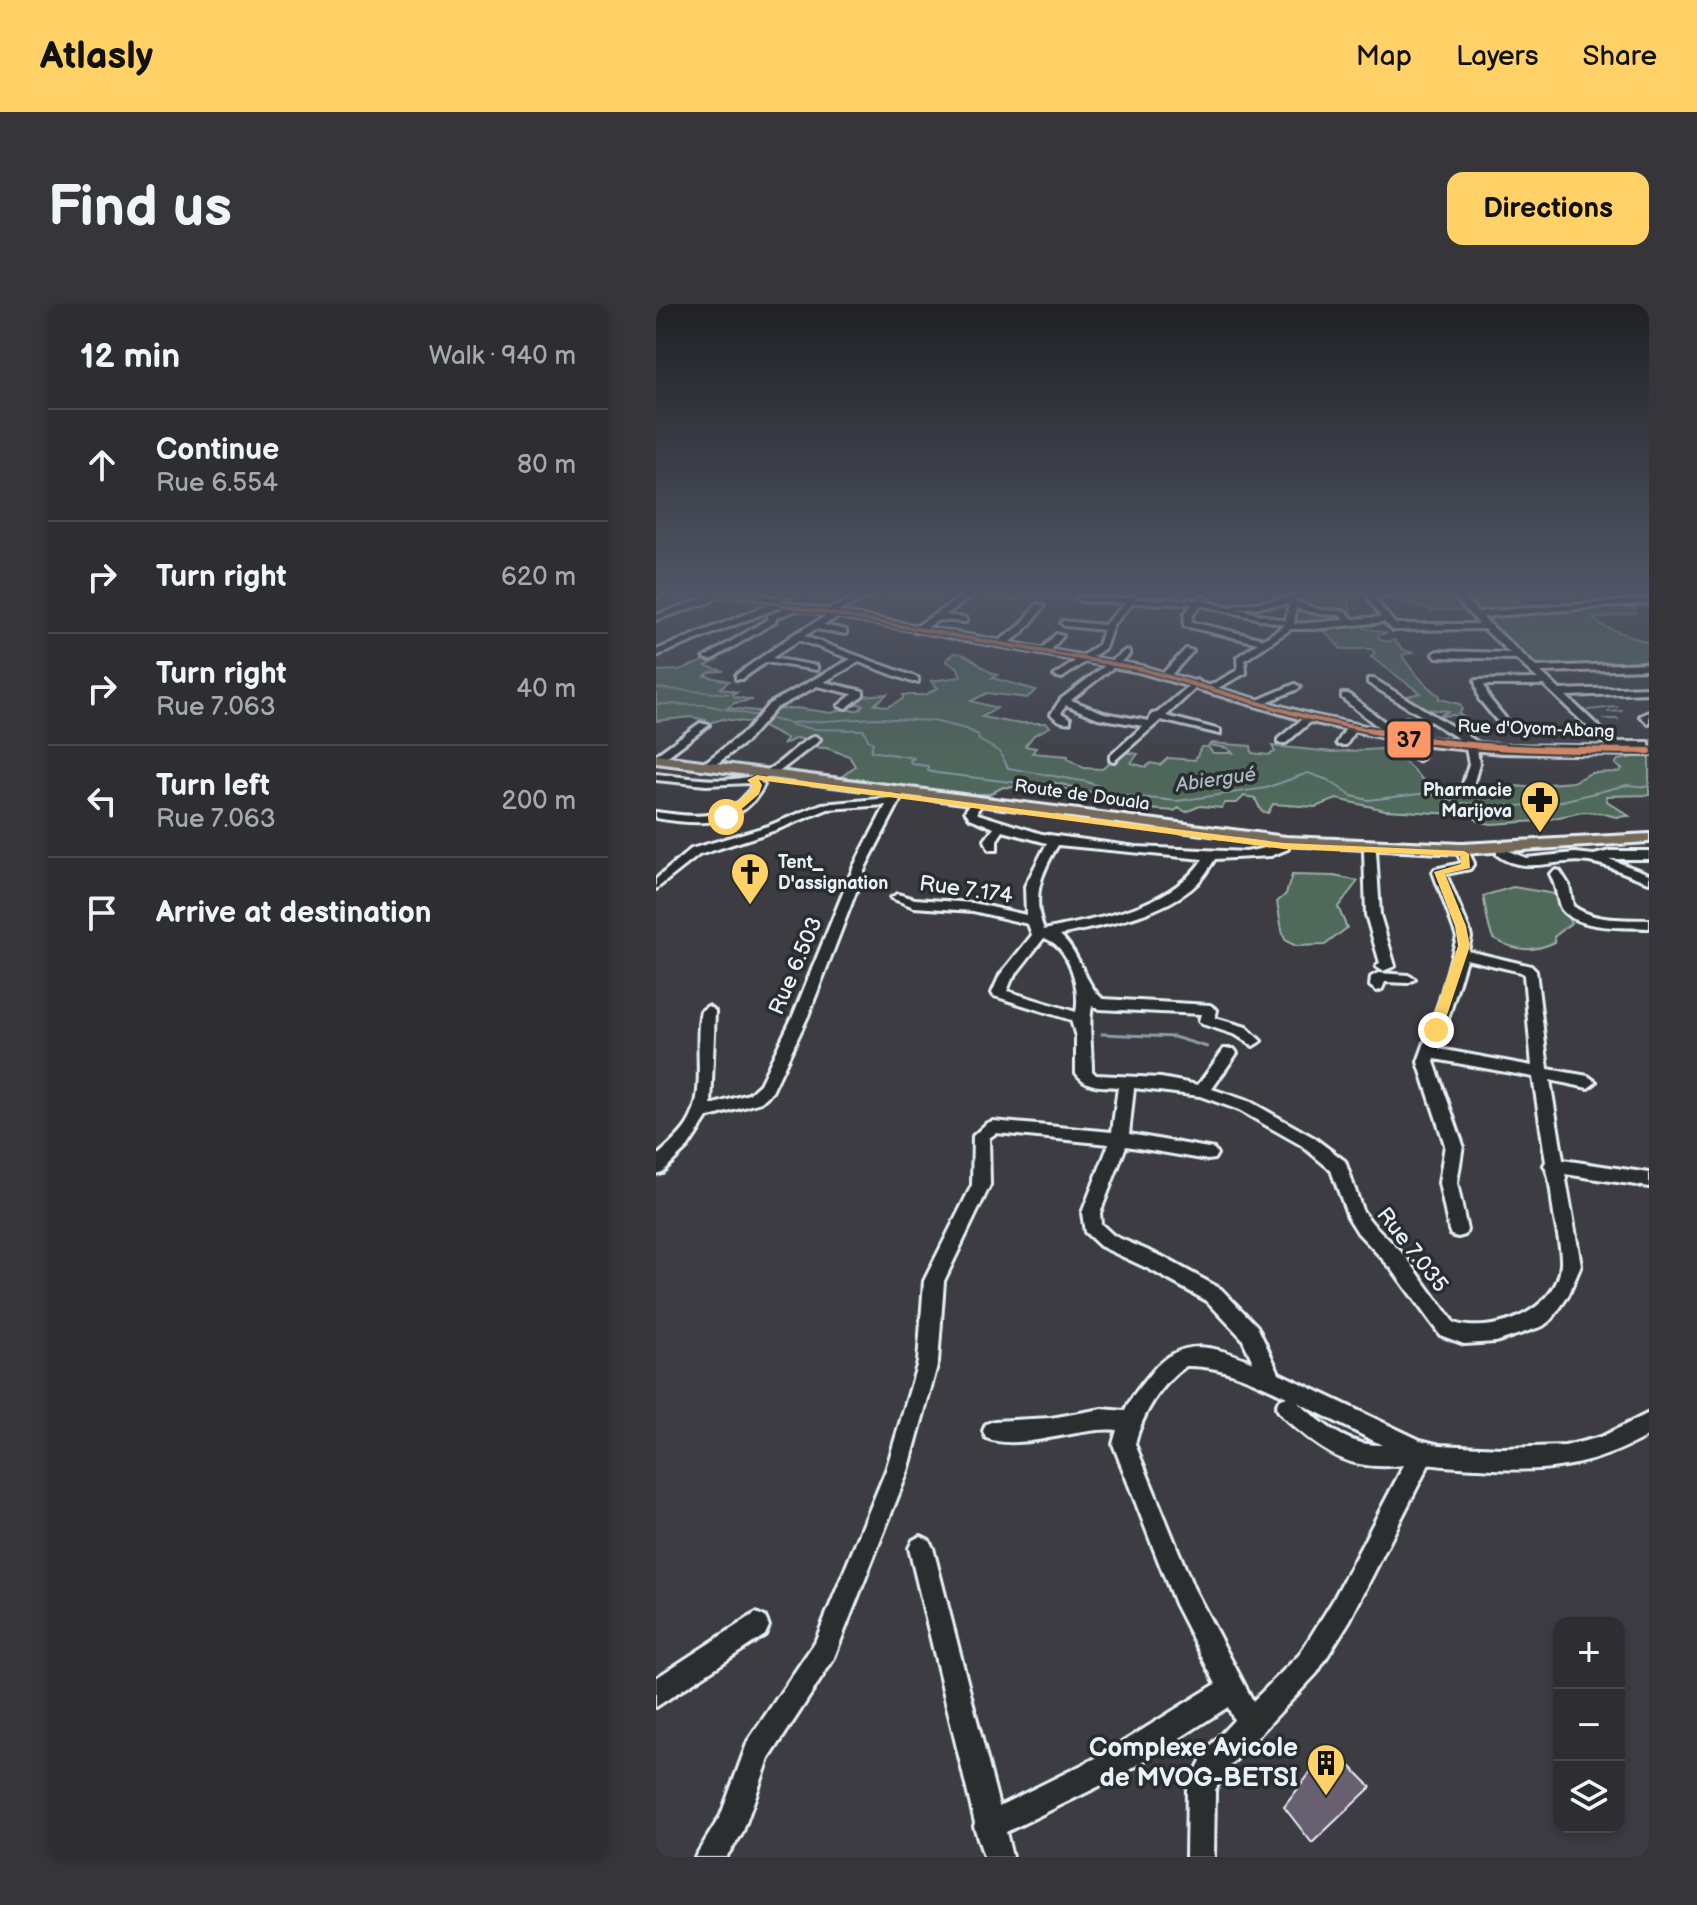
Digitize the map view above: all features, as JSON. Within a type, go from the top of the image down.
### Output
[{"type":"main road","name":"Rue d'Oyom-Abang","points":[[1115,663],[1196,683],[1351,729],[1417,741],[1476,748],[1649,748]]},
{"type":"main road","name":"Route de Douala","points":[[656,761],[707,766],[758,777],[1307,845],[1462,849],[1649,840]]},
{"type":"main road","points":[[656,761],[895,798],[975,805],[1284,846],[1464,854],[1649,840]]},
{"type":"street","points":[[739,677],[757,663]]},
{"type":"street","points":[[788,663],[814,668]]},
{"type":"street","points":[[707,766],[751,733],[772,706],[852,663]]},
{"type":"street","points":[[867,663],[915,680]]},
{"type":"street","points":[[1059,676],[1076,663]]},
{"type":"street","points":[[1066,720],[1056,714],[1064,701],[1112,663]]},
{"type":"street","points":[[1166,675],[1177,663]]},
{"type":"street","points":[[1212,688],[1243,671],[1241,663]]},
{"type":"street","points":[[1526,663],[1616,748]]},
{"type":"street","points":[[1533,670],[1649,666]]},
{"type":"street","points":[[796,679],[834,675]]},
{"type":"street","points":[[1371,681],[1476,748],[1468,787]]},
{"type":"street","points":[[1501,719],[1484,699],[1478,682],[1547,682]]},
{"type":"street","points":[[817,683],[861,694],[843,706]]},
{"type":"street","points":[[1114,758],[1196,683]]},
{"type":"street","points":[[1256,703],[1295,687]]},
{"type":"street","points":[[835,696],[848,689]]},
{"type":"street","points":[[1559,693],[1649,690]]},
{"type":"street","points":[[1345,696],[1380,721],[1396,737],[1410,720]]},
{"type":"street","points":[[1064,701],[1102,716],[1152,720],[1216,732]]},
{"type":"street","points":[[1359,705],[1375,701]]},
{"type":"street","points":[[1282,741],[1310,718]]},
{"type":"street","points":[[656,761],[704,725]]},
{"type":"street","points":[[1342,743],[1351,729]]},
{"type":"street","points":[[656,777],[758,777],[785,764],[815,739]]},
{"type":"street","points":[[1417,741],[1418,758]]},
{"type":"street","points":[[656,815],[718,820],[738,809],[755,792],[758,777]]},
{"type":"street","points":[[656,885],[688,856],[826,806],[895,798]]},
{"type":"street","name":"Rue 6.503","points":[[701,1114],[755,1098],[766,1088],[788,1044],[850,892],[895,798]]},
{"type":"street","points":[[975,805],[971,813],[1001,826],[1054,841],[1211,856],[1255,857],[1276,853],[1284,846]]},
{"type":"street","points":[[993,847],[991,840],[1001,826]]},
{"type":"street","points":[[1054,841],[1030,885],[1047,932],[1086,993],[1099,1004],[1210,1010],[1207,1021],[1241,1031],[1253,1041]]},
{"type":"street","points":[[1370,851],[1379,973],[1408,979]]},
{"type":"street","points":[[1501,852],[1510,859],[1544,863],[1576,857],[1594,860],[1649,878]]},
{"type":"street","points":[[1458,1230],[1448,1183],[1454,1145],[1426,1062],[1433,1053],[1436,1030],[1462,954],[1464,936],[1439,872],[1466,866],[1464,854]]},
{"type":"street","points":[[1594,860],[1610,855],[1649,855]]},
{"type":"street","points":[[1081,1022],[1071,1013],[1002,996],[999,993],[1005,978],[1047,932],[1168,898],[1193,882],[1211,856]]},
{"type":"street","points":[[1556,874],[1563,885],[1567,907],[1577,915],[1612,922],[1649,924]]},
{"type":"street","name":"Rue 7.174","points":[[897,898],[914,903],[973,907],[1047,932]]},
{"type":"street","name":"Rue 7.035","points":[[1081,1022],[1084,1073],[1087,1078],[1202,1091],[1245,1106],[1307,1141],[1339,1166],[1354,1212],[1399,1263],[1447,1329],[1464,1335],[1496,1333],[1536,1320],[1553,1305],[1571,1265],[1571,1253],[1553,1165],[1530,972],[1462,954]]},
{"type":"street","points":[[1081,1022],[1086,993]]},
{"type":"street","points":[[656,1167],[691,1131],[701,1114],[703,1030],[708,1011]]},
{"type":"street","points":[[1202,1091],[1229,1053]]},
{"type":"street","points":[[1433,1053],[1541,1076],[1588,1082]]},
{"type":"street","points":[[1127,1083],[1120,1139],[1091,1213],[1092,1227],[1107,1241],[1156,1263],[1214,1295],[1250,1332],[1271,1379]]},
{"type":"street","points":[[709,1857],[732,1824],[758,1751],[824,1651],[897,1471],[928,1362],[934,1281],[981,1185],[981,1136],[993,1127],[1120,1139],[1208,1154]]},
{"type":"street","points":[[1553,1165],[1649,1180]]},
{"type":"street","points":[[1250,1723],[1184,1595],[1124,1444],[1128,1422],[1140,1401],[1167,1369],[1186,1357],[1209,1356],[1271,1379],[1380,1435],[1423,1452]]},
{"type":"street","points":[[1287,1407],[1354,1454],[1384,1456],[1423,1452],[1513,1461],[1573,1458],[1592,1453],[1649,1423]]},
{"type":"street","points":[[994,1431],[1060,1427],[1101,1418],[1128,1422]]},
{"type":"street","points":[[1200,1857],[1201,1788],[1217,1759],[1308,1664],[1341,1611],[1423,1452]]},
{"type":"street","points":[[921,1548],[998,1857]]},
{"type":"street","points":[[656,1694],[756,1626]]},
{"type":"street","points":[[988,1826],[1112,1765],[1233,1689]]},
{"type":"green space","points":[[697,663],[711,663],[706,666],[724,671],[710,672],[705,676],[729,681],[720,688],[737,692],[733,694],[735,697],[753,700],[734,703],[728,708],[765,712],[754,723],[723,719],[705,724],[706,720],[691,717],[656,721],[656,671],[679,670]]},
{"type":"green space","points":[[950,663],[977,663],[997,675],[992,678],[1036,690],[1027,698],[987,693],[971,701],[997,708],[982,717],[1014,723],[1047,723],[1050,727],[1034,735],[1025,746],[1036,748],[1032,753],[1068,756],[1084,768],[1102,769],[1123,752],[1138,754],[1131,763],[1146,767],[1151,763],[1160,765],[1168,758],[1195,760],[1201,747],[1208,747],[1213,753],[1233,753],[1227,748],[1209,745],[1211,743],[1251,746],[1252,753],[1268,755],[1275,752],[1272,746],[1333,752],[1381,749],[1406,763],[1423,780],[1461,796],[1483,797],[1487,791],[1517,795],[1516,786],[1547,789],[1548,784],[1573,782],[1591,773],[1618,772],[1622,769],[1615,764],[1618,760],[1649,754],[1649,795],[1606,796],[1607,801],[1629,816],[1583,812],[1540,821],[1491,824],[1478,821],[1471,815],[1385,810],[1337,799],[1315,807],[1273,804],[1268,813],[1261,811],[1255,798],[1244,796],[1237,803],[1225,803],[1222,808],[1200,806],[1186,812],[1179,808],[1174,811],[1148,809],[1145,808],[1148,799],[1120,796],[1110,801],[1109,796],[1087,791],[1071,792],[1073,787],[1052,782],[1037,788],[1003,787],[990,794],[943,794],[839,779],[855,766],[849,756],[826,748],[806,747],[812,741],[796,738],[783,745],[787,739],[763,727],[770,710],[796,708],[832,713],[859,710],[863,705],[853,703],[861,696],[887,694],[875,704],[887,707],[903,699],[903,695],[925,695],[938,688],[931,681],[961,677],[958,668]]},
{"type":"green space","points":[[1380,663],[1408,663],[1439,695],[1439,699],[1460,704],[1462,710],[1458,713],[1471,722],[1454,715],[1438,716],[1449,711],[1423,709],[1406,700],[1407,696],[1420,693]]},
{"type":"green space","points":[[1532,663],[1649,663],[1649,664],[1535,666]]},
{"type":"green space","points":[[1292,875],[1334,876],[1358,881],[1338,907],[1347,928],[1325,945],[1296,946],[1286,941],[1283,935],[1277,902],[1286,894]]},
{"type":"green space","points":[[1513,887],[1554,894],[1571,923],[1554,937],[1555,942],[1524,949],[1493,938],[1483,896]]},
{"type":"building","name":"Complexe Avicole de MVOG-BETSI","points":[[1341,1757],[1371,1787],[1312,1843],[1284,1807],[1320,1760],[1327,1766]]},
{"type":"waterway","points":[[656,688],[728,694]]},
{"type":"waterway","name":"Abiergué","points":[[656,704],[706,705],[789,723],[876,718],[933,721],[978,735],[979,740],[1000,752],[1008,768],[1087,782],[1098,786],[1099,793]]},
{"type":"waterway","points":[[1588,710],[1617,707]]},
{"type":"waterway","points":[[1608,712],[1622,711]]},
{"type":"waterway","points":[[1603,719],[1618,719]]},
{"type":"waterway","points":[[792,725],[814,729],[864,730],[868,740],[873,743],[871,751],[914,758],[910,761],[912,764],[928,766],[928,771],[937,773],[1099,793]]},
{"type":"waterway","name":"Abiergué","points":[[1099,793],[1177,801],[1266,788],[1308,773],[1328,780],[1352,796],[1368,800],[1428,793],[1461,803],[1515,806],[1550,804],[1627,785],[1649,787]]},
{"type":"waterway","points":[[1102,1034],[1174,1037],[1207,1047]]},
{"type":"transit line","name":"37","points":[[1110,663],[1141,669],[1310,718],[1417,741],[1502,749],[1649,751]]},
{"type":"place","name":"Pharmacie Marijova","points":[[1540,834]]},
{"type":"place","name":"Tent_ D'assignation","points":[[750,906]]},
{"type":"place","name":"Complexe Avicole de MVOG-BETSI","points":[[1326,1797]]},
{"type":"route","points":[[726,817],[755,792],[758,785],[752,780],[757,778],[1284,846],[1464,854],[1468,863],[1466,866],[1439,872],[1464,936],[1464,946],[1436,1030]]}]
